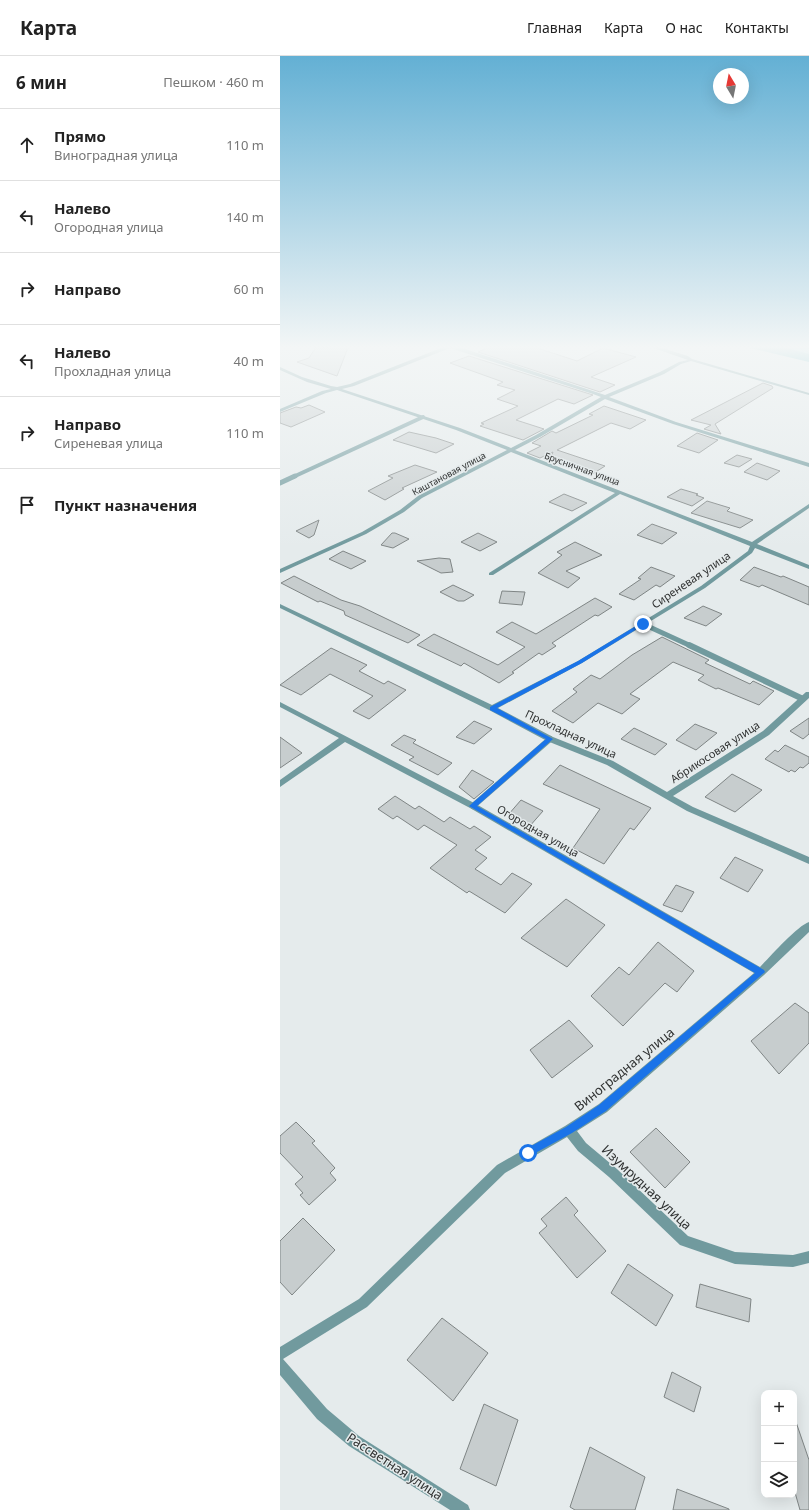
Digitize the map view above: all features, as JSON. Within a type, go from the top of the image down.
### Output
[{"type":"street","name":"Брусничная улица","points":[[410,413],[458,429],[589,482],[620,492],[809,567]]},
{"type":"street","name":"Каштановая улица","points":[[280,571],[364,533],[402,511],[420,497],[538,436],[578,413]]},
{"type":"street","points":[[648,413],[709,435],[809,465]]},
{"type":"street","points":[[491,574],[620,492]]},
{"type":"street","name":"Сиреневая улица","points":[[492,708],[580,662],[703,587],[750,552],[756,542],[809,506]]},
{"type":"street","name":"Прохладная улица","points":[[280,606],[492,708],[550,739],[610,763],[690,809],[809,861]]},
{"type":"street","name":"Абрикосовая улица","points":[[668,795],[766,733],[806,696]]},
{"type":"street","name":"Огородная улица","points":[[280,704],[473,806],[761,972]]},
{"type":"street","points":[[280,784],[345,738]]},
{"type":"street","name":"Виноградная улица","points":[[280,1354],[363,1302],[501,1168],[569,1130],[603,1108],[761,972],[794,938],[809,926]]},
{"type":"street","name":"Изумрудная улица","points":[[569,1130],[582,1147],[613,1173],[684,1241],[735,1258],[793,1261],[809,1257]]},
{"type":"street","name":"Рассветная улица","points":[[280,1366],[322,1414],[354,1441],[463,1510]]},
{"type":"lane","points":[[280,483],[423,417]]},
{"type":"lane","points":[[643,624],[806,696]]},
{"type":"lane","points":[[473,806],[550,739]]},
{"type":"building","points":[[280,413],[323,413],[291,427],[280,423]]},
{"type":"building","points":[[503,413],[530,413],[516,420],[544,429],[523,440],[480,426],[484,424],[481,423]]},
{"type":"building","points":[[625,413],[646,420],[630,429],[611,423],[557,450],[605,466],[591,475],[550,459],[553,452],[540,458],[527,453],[541,446],[532,443],[552,431],[556,433],[593,415],[589,414]]},
{"type":"building","points":[[705,413],[733,413],[715,424],[721,434],[704,429],[711,425],[691,420]]},
{"type":"building","points":[[409,432],[454,444],[436,453],[393,440]]},
{"type":"building","points":[[697,433],[718,440],[699,453],[677,446]]},
{"type":"building","points":[[737,455],[752,459],[739,467],[724,463]]},
{"type":"building","points":[[757,463],[780,471],[767,480],[744,472]]},
{"type":"building","points":[[415,465],[437,472],[402,488],[404,489],[385,500],[368,491],[393,478],[388,476]]},
{"type":"building","points":[[681,489],[698,494],[696,495],[704,498],[692,506],[667,497]]},
{"type":"building","points":[[564,494],[587,503],[572,511],[549,502]]},
{"type":"building","points":[[707,501],[730,508],[727,511],[753,520],[740,528],[691,513]]},
{"type":"building","points":[[319,520],[314,535],[309,538],[296,531]]},
{"type":"building","points":[[652,524],[677,533],[662,544],[637,535]]},
{"type":"building","points":[[392,533],[409,539],[393,548],[381,545]]},
{"type":"building","points":[[478,533],[497,542],[480,551],[461,542]]},
{"type":"building","points":[[575,542],[602,555],[566,571],[580,578],[568,588],[538,573],[562,555],[557,552]]},
{"type":"building","points":[[343,551],[366,561],[351,569],[329,559]]},
{"type":"building","points":[[439,558],[450,559],[453,572],[441,573],[417,561]]},
{"type":"building","points":[[651,567],[675,576],[660,587],[656,585],[634,600],[619,594],[641,579],[638,578]]},
{"type":"building","points":[[754,567],[781,577],[783,576],[809,587],[809,605],[762,585],[759,587],[740,580]]},
{"type":"building","points":[[294,576],[341,600],[360,606],[420,635],[408,643],[345,615],[344,611],[320,601],[318,602],[281,583]]},
{"type":"building","points":[[453,585],[474,595],[464,601],[458,601],[440,592]]},
{"type":"building","points":[[502,591],[525,592],[522,605],[499,603]]},
{"type":"building","points":[[595,598],[612,607],[598,616],[595,615],[552,643],[556,646],[542,655],[539,653],[499,683],[464,663],[461,666],[417,645],[434,634],[498,665],[525,647],[496,632],[512,622],[536,634]]},
{"type":"building","points":[[703,606],[722,614],[706,626],[684,618]]},
{"type":"building","points":[[662,637],[709,660],[705,663],[750,684],[753,681],[774,691],[759,705],[718,688],[716,689],[698,680],[704,675],[673,662],[630,694],[640,699],[622,714],[598,703],[573,723],[552,711],[577,692],[573,689],[591,675],[600,679],[632,655]]},
{"type":"building","points":[[331,648],[367,665],[359,671],[384,684],[388,681],[406,690],[369,719],[353,711],[373,696],[330,674],[301,695],[280,685]]},
{"type":"building","points":[[809,718],[809,734],[803,739],[790,731]]},
{"type":"building","points":[[474,721],[492,729],[474,744],[456,737]]},
{"type":"building","points":[[695,724],[717,733],[696,750],[676,740]]},
{"type":"building","points":[[634,728],[667,744],[655,755],[621,739]]},
{"type":"building","points":[[404,735],[416,740],[413,743],[452,763],[438,775],[409,760],[414,757],[391,745]]},
{"type":"building","points":[[280,737],[302,753],[280,768]]},
{"type":"building","points":[[785,745],[809,757],[809,763],[803,768],[800,767],[795,772],[791,770],[789,772],[765,759],[775,750],[778,752]]},
{"type":"building","points":[[560,765],[651,808],[634,830],[630,828],[604,864],[573,848],[600,809],[543,784]]},
{"type":"building","points":[[472,770],[494,782],[474,799],[459,787]]},
{"type":"building","points":[[732,774],[762,790],[735,812],[705,797]]},
{"type":"building","points":[[395,796],[415,809],[419,806],[444,822],[450,817],[470,829],[474,826],[491,837],[475,850],[487,858],[475,869],[501,885],[512,873],[532,884],[505,913],[469,891],[467,893],[430,868],[457,845],[424,825],[418,830],[397,816],[393,819],[378,809]]},
{"type":"building","points":[[521,800],[543,811],[529,827],[508,815]]},
{"type":"building","points":[[735,857],[763,870],[748,892],[720,878]]},
{"type":"building","points":[[676,885],[694,892],[682,912],[663,905]]},
{"type":"building","points":[[566,899],[605,925],[567,967],[521,938]]},
{"type":"building","points":[[658,942],[694,971],[677,992],[665,983],[623,1026],[591,996],[619,967],[629,975]]},
{"type":"building","points":[[795,1003],[809,1013],[809,1043],[779,1074],[751,1041]]},
{"type":"building","points":[[569,1020],[593,1046],[552,1078],[530,1050]]},
{"type":"building","points":[[296,1122],[315,1141],[312,1143],[335,1168],[330,1173],[336,1180],[309,1205],[300,1195],[303,1193],[295,1184],[303,1177],[280,1153],[280,1136]]},
{"type":"building","points":[[656,1128],[690,1162],[665,1188],[630,1152]]},
{"type":"building","points":[[566,1197],[578,1211],[574,1215],[606,1251],[577,1278],[539,1233],[547,1226],[541,1219]]},
{"type":"building","points":[[303,1218],[335,1250],[292,1295],[280,1282],[280,1241]]},
{"type":"building","points":[[628,1264],[673,1295],[656,1326],[611,1293]]},
{"type":"building","points":[[700,1284],[751,1299],[749,1322],[696,1307]]},
{"type":"building","points":[[442,1318],[488,1353],[453,1401],[407,1360]]},
{"type":"building","points":[[672,1372],[701,1387],[694,1412],[664,1397]]},
{"type":"building","points":[[484,1404],[518,1420],[496,1486],[460,1469]]},
{"type":"building","points":[[797,1425],[809,1460],[809,1510],[800,1510],[797,1498]]},
{"type":"building","points":[[590,1447],[645,1477],[635,1510],[575,1510],[570,1507]]},
{"type":"building","points":[[677,1489],[729,1509],[729,1510],[673,1510]]},
{"type":"route","points":[[528,1153],[569,1130],[603,1108],[761,972],[473,806],[550,739],[492,708],[580,662],[643,624]]}]
